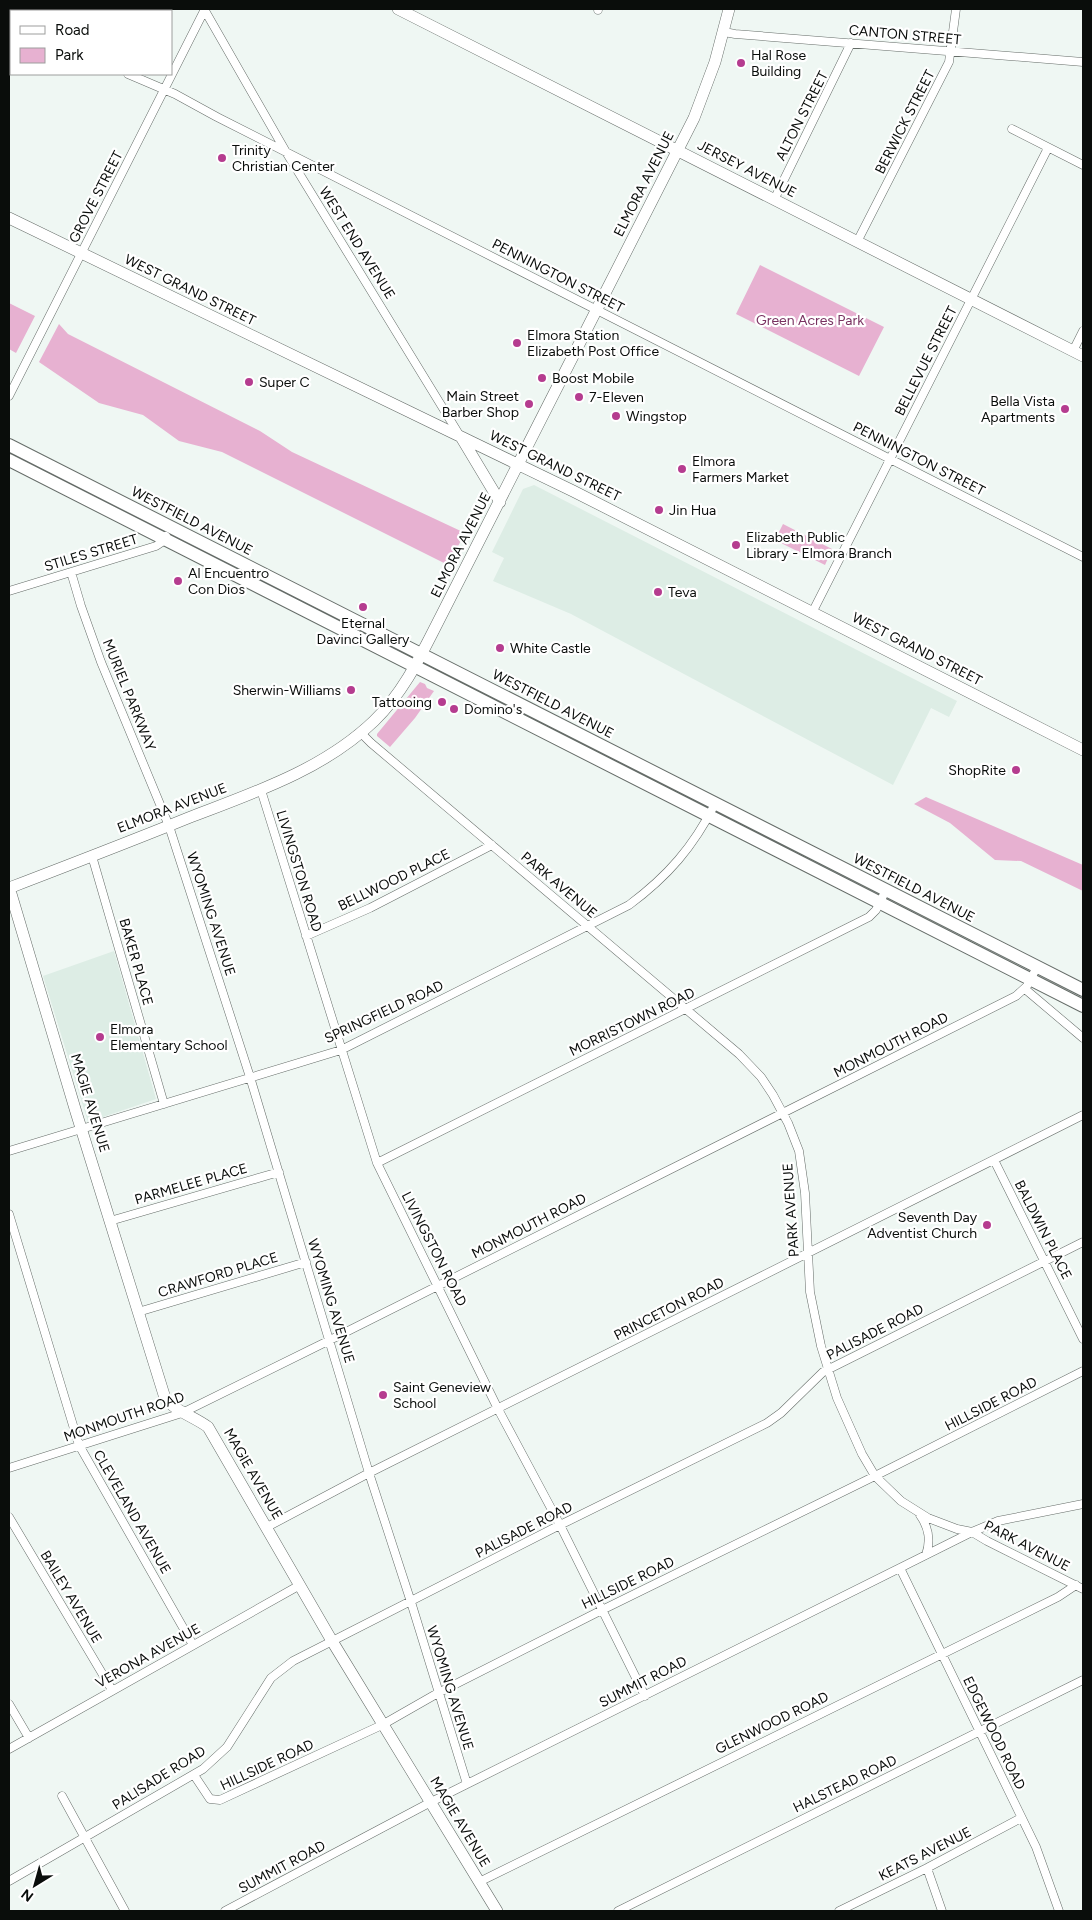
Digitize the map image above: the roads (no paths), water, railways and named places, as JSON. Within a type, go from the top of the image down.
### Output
[{"type":"main road","name":"WESTFIELD AVENUE","points":[[9,445],[1083,990]]},
{"type":"main road","name":"WESTFIELD AVENUE","points":[[9,460],[880,902],[1028,984],[1083,1006]]},
{"type":"main road","points":[[271,593],[277,581]]},
{"type":"main road","points":[[561,740],[567,728]]},
{"type":"street","name":"GROVE STREET","points":[[172,73],[205,9]]},
{"type":"street","name":"WEST END AVENUE","points":[[205,9],[286,152],[461,437]]},
{"type":"street","name":"JERSEY AVENUE","points":[[398,9],[1078,354]]},
{"type":"street","name":"ELMORA AVENUE","points":[[9,888],[261,790],[316,764],[361,733],[395,697],[415,666],[678,151],[694,118],[715,62],[729,9]]},
{"type":"street","name":"BERWICK STREET","points":[[858,242],[949,62],[952,52],[956,9]]},
{"type":"street","name":"CANTON STREET","points":[[724,32],[1083,62]]},
{"type":"street","name":"ALTON STREET","points":[[774,200],[851,44]]},
{"type":"street","name":"PENNINGTON STREET","points":[[130,75],[164,89],[1083,556]]},
{"type":"street","name":"GROVE STREET","points":[[9,396],[171,75]]},
{"type":"street","points":[[1012,129],[1083,166]]},
{"type":"street","name":"BELLEVUE STREET","points":[[812,613],[1048,148]]},
{"type":"street","name":"WEST GRAND STREET","points":[[9,218],[518,465],[1083,750]]},
{"type":"street","points":[[1078,354],[1083,331]]},
{"type":"street","points":[[461,437],[500,502]]},
{"type":"street","points":[[164,539],[171,527]]},
{"type":"street","name":"STILES STREET","points":[[9,591],[156,546],[164,539]]},
{"type":"street","name":"MURIEL PARKWAY","points":[[71,572],[102,662],[169,826]]},
{"type":"street","name":"PARK AVENUE","points":[[361,733],[686,1008],[739,1054],[768,1086],[792,1133],[801,1161],[805,1193],[812,1306],[827,1370],[856,1442],[875,1476],[901,1502],[917,1512],[942,1524],[972,1532],[1080,1587]]},
{"type":"street","name":"LIVINGSTON ROAD","points":[[261,790],[377,1163],[498,1408],[560,1525],[645,1696]]},
{"type":"street","name":"SPRINGFIELD ROAD","points":[[9,1151],[341,1050],[629,905],[656,884],[679,861],[693,843],[716,804]]},
{"type":"street","name":"WYOMING AVENUE","points":[[169,826],[250,1077],[369,1473],[467,1784]]},
{"type":"street","name":"BELLWOOD PLACE","points":[[306,936],[370,908],[492,845]]},
{"type":"street","name":"BAKER PLACE","points":[[92,856],[164,1104]]},
{"type":"street","name":"MAGIE AVENUE","points":[[9,888],[165,1398],[171,1406],[196,1418],[208,1427],[382,1725],[497,1911]]},
{"type":"street","name":"MORRISTOWN ROAD","points":[[377,1163],[869,917],[874,913],[886,890]]},
{"type":"street","points":[[1037,967],[1028,984],[1083,1038]]},
{"type":"street","name":"MONMOUTH ROAD","points":[[9,1468],[182,1412],[330,1340],[1016,996],[1028,984]]},
{"type":"street","name":"PRINCETON ROAD","points":[[266,1527],[369,1473],[1083,1115]]},
{"type":"street","name":"BALDWIN PLACE","points":[[994,1160],[1083,1339]]},
{"type":"street","name":"PARMELEE PLACE","points":[[110,1221],[279,1172]]},
{"type":"street","name":"CLEVELAND AVENUE","points":[[9,1214],[79,1445],[193,1645]]},
{"type":"street","name":"PALISADE ROAD","points":[[9,1881],[194,1775],[213,1761],[227,1747],[271,1678],[293,1661],[560,1525],[766,1424],[781,1413],[815,1379],[827,1370],[1083,1242]]},
{"type":"street","name":"CRAWFORD PLACE","points":[[138,1312],[306,1262]]},
{"type":"street","name":"HILLSIDE ROAD","points":[[194,1775],[210,1800],[220,1800],[382,1725],[438,1693],[602,1610],[1083,1371]]},
{"type":"street","name":"SUMMIT ROAD","points":[[225,1911],[235,1909],[431,1802],[972,1532],[998,1521],[1083,1504]]},
{"type":"street","points":[[917,1512],[928,1530],[929,1544],[926,1555]]},
{"type":"street","name":"BAILEY AVENUE","points":[[9,1517],[112,1690]]},
{"type":"street","name":"EDGEWOOD ROAD","points":[[900,1568],[1036,1847],[1060,1911]]},
{"type":"street","name":"VERONA AVENUE","points":[[9,1749],[300,1586]]},
{"type":"street","name":"GLENWOOD ROAD","points":[[479,1882],[942,1653],[1080,1587]]},
{"type":"street","name":"HALSTEAD ROAD","points":[[618,1911],[1083,1680]]},
{"type":"street","points":[[9,1704],[29,1738]]},
{"type":"street","points":[[62,1796],[125,1911]]},
{"type":"street","name":"KEATS AVENUE","points":[[839,1911],[927,1868],[1022,1818]]},
{"type":"street","points":[[927,1868],[942,1911]]},
{"type":"place","name":"Hal Rose Building","points":[[741,63]]},
{"type":"place","name":"Trinity Christian Center","points":[[222,158]]},
{"type":"place","name":"Elmora Station Elizabeth Post Office","points":[[517,343]]},
{"type":"place","name":"Boost Mobile","points":[[542,378]]},
{"type":"place","name":"Super C","points":[[249,382]]},
{"type":"place","name":"7-Eleven","points":[[579,397]]},
{"type":"place","name":"Main Street Barber Shop","points":[[529,404]]},
{"type":"place","name":"Bella Vista Apartments","points":[[1065,409]]},
{"type":"place","name":"Wingstop","points":[[616,416]]},
{"type":"place","name":"Elmora Farmers Market","points":[[682,469]]},
{"type":"place","name":"Jin Hua","points":[[659,510]]},
{"type":"place","name":"Elizabeth Public Library - Elmora Branch","points":[[736,545]]},
{"type":"place","name":"Al Encuentro Con Dios","points":[[178,581]]},
{"type":"place","name":"Teva","points":[[658,592]]},
{"type":"place","name":"Eternal Davinci Gallery","points":[[363,607]]},
{"type":"place","name":"White Castle","points":[[500,648]]},
{"type":"place","name":"Sherwin-Williams","points":[[351,690]]},
{"type":"place","name":"Tattooing","points":[[442,702]]},
{"type":"place","name":"Domino's","points":[[454,709]]},
{"type":"place","name":"ShopRite","points":[[1016,770]]},
{"type":"place","name":"Elmora Elementary School","points":[[100,1037]]},
{"type":"place","name":"Seventh Day Adventist Church","points":[[987,1225]]},
{"type":"place","name":"Saint Geneview School","points":[[383,1395]]},
{"type":"park label","name":"Green Acres Park","points":[[810,320]]}]
